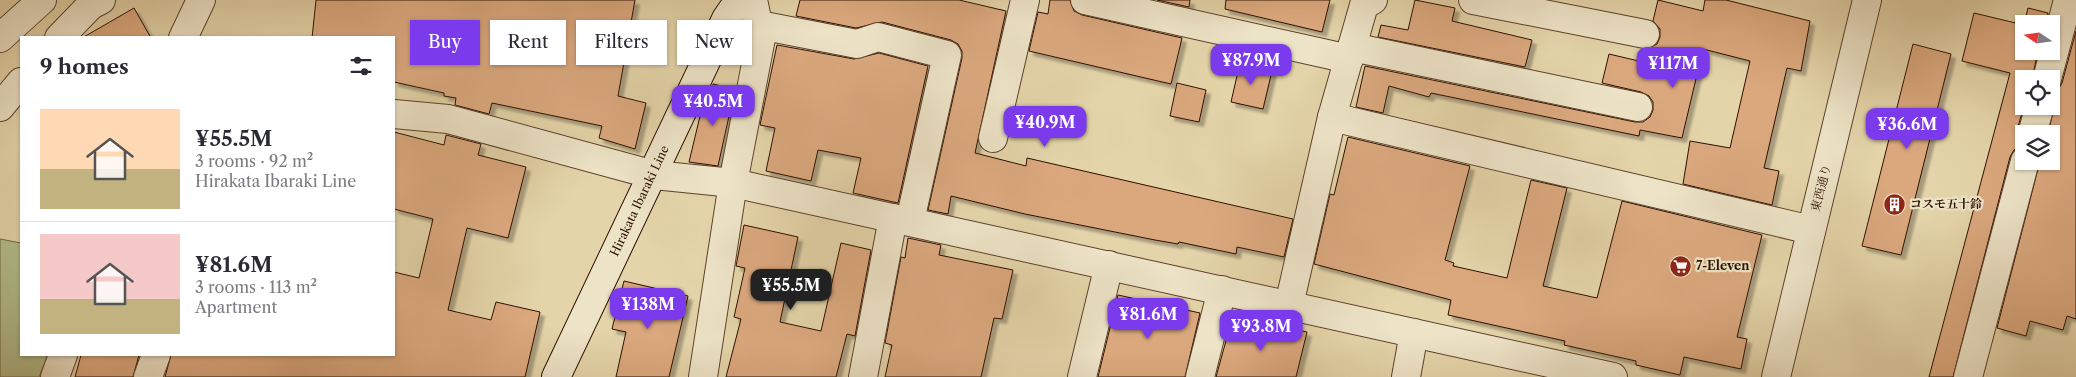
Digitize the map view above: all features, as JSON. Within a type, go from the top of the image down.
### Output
[{"type":"street","points":[[0,38],[42,0]]},
{"type":"street","points":[[61,36],[91,5],[101,0]]},
{"type":"street","points":[[184,36],[201,0]]},
{"type":"street","name":"Hirakata Ibaraki Line","points":[[556,377],[654,175],[726,18],[739,0]]},
{"type":"street","points":[[993,138],[1025,0]]},
{"type":"street","points":[[1085,0],[1185,11],[1350,53],[1638,107]]},
{"type":"street","points":[[1289,305],[1332,117],[1364,5],[1373,0]]},
{"type":"street","points":[[1473,0],[1585,11],[1645,34]]},
{"type":"street","name":"東西通り","points":[[1776,377],[1867,0]]},
{"type":"street","points":[[2049,70],[2068,0]]},
{"type":"street","points":[[703,377],[733,183],[761,38],[756,12],[857,44],[878,37],[947,55],[901,220],[863,377]]},
{"type":"street","points":[[0,107],[20,83]]},
{"type":"street","points":[[395,114],[448,119],[654,175],[733,183],[1414,333],[1584,374],[1613,377]]},
{"type":"street","points":[[1332,117],[1811,230]]},
{"type":"street","points":[[1968,377],[2023,170]]},
{"type":"street","points":[[1082,377],[1109,265]]},
{"type":"street","points":[[1200,377],[1222,290]]},
{"type":"street","points":[[1406,377],[1414,333]]},
{"type":"street","points":[[55,377],[63,356]]},
{"type":"street","points":[[148,377],[156,356]]},
{"type":"green space","points":[[0,239],[20,243],[20,356],[48,356],[39,377],[0,377]]},
{"type":"building","points":[[316,0],[635,0],[631,20],[576,20],[576,65],[623,65],[618,96],[646,103],[635,149],[599,138],[602,126],[492,103],[489,114],[455,105],[456,98],[444,96],[444,93],[395,82],[395,36],[312,36]]},
{"type":"building","points":[[800,0],[959,0],[1006,11],[975,153],[1026,166],[1027,158],[1293,219],[1284,257],[1237,247],[1236,254],[1179,242],[1178,244],[1155,240],[1025,214],[951,196],[948,214],[928,210],[962,58],[962,51],[958,44],[951,40],[882,22],[856,28],[796,16]]},
{"type":"building","points":[[1050,0],[1070,0],[1074,11],[1082,15],[1182,38],[1171,84],[1029,51],[1038,12],[1048,14]]},
{"type":"building","points":[[1157,0],[1190,0],[1189,7]]},
{"type":"building","points":[[1226,0],[1330,0],[1322,32],[1225,9]]},
{"type":"building","points":[[1415,0],[1455,8],[1452,21],[1532,40],[1525,67],[1378,37],[1381,25],[1408,30]]},
{"type":"building","points":[[1658,0],[1703,11],[1705,0],[1726,0],[1810,21],[1801,71],[1787,68],[1764,168],[1779,171],[1772,205],[1683,184],[1690,141],[1730,148],[1750,61],[1703,49],[1682,138],[1640,130],[1639,136],[1431,93],[1429,97],[1389,86],[1383,113],[1356,107],[1365,66],[1635,122],[1643,122],[1650,117],[1653,110],[1653,102],[1649,96],[1641,92],[1602,83],[1609,54],[1643,62],[1646,49],[1657,44],[1660,37],[1660,29],[1653,21]]},
{"type":"building","points":[[134,8],[150,36],[85,36]]},
{"type":"building","points":[[2028,8],[2048,13],[2048,15],[2026,15]]},
{"type":"building","points":[[1974,13],[2015,23],[2015,60],[2036,60],[2034,70],[2015,70],[2015,115],[2021,115],[2018,125],[2015,125],[2015,150],[2010,157],[1953,377],[1929,377],[2010,73],[1962,61]]},
{"type":"building","points":[[2076,31],[2076,319],[2067,316],[2063,330],[2030,321],[2026,336],[1997,328],[2038,170],[2060,170],[2060,125],[2050,125],[2052,115],[2060,115],[2060,86]]},
{"type":"building","points":[[1913,44],[1951,54],[1901,255],[1862,246]]},
{"type":"building","points":[[777,45],[854,59],[879,53],[928,66],[898,203],[853,193],[861,158],[818,150],[811,181],[766,171],[775,128],[760,125]]},
{"type":"building","points":[[1240,63],[1272,71],[1263,109],[1231,102]]},
{"type":"building","points":[[1177,83],[1206,90],[1199,122],[1170,116]]},
{"type":"building","points":[[713,84],[735,89],[718,166],[689,162],[701,112],[707,114]]},
{"type":"building","points":[[395,132],[444,145],[446,135],[481,144],[478,155],[526,167],[508,238],[467,228],[448,310],[491,320],[496,302],[540,312],[525,377],[165,377],[171,356],[395,356],[395,272],[419,278],[433,219],[395,209]]},
{"type":"building","points":[[1348,137],[1470,166],[1445,260],[1454,263],[1453,266],[1507,278],[1531,180],[1567,188],[1543,286],[1597,298],[1622,201],[1762,235],[1737,337],[1747,339],[1741,369],[1684,357],[1680,375],[1636,365],[1636,361],[1564,345],[1565,341],[1448,315],[1451,300],[1314,264],[1330,194],[1334,195]]},
{"type":"building","points":[[744,225],[798,237],[780,322],[821,331],[841,243],[871,250],[855,336],[847,334],[836,377],[726,377],[741,319],[734,317],[745,268],[736,266]]},
{"type":"building","points":[[908,238],[941,245],[939,255],[1013,270],[1002,319],[994,318],[981,377],[885,377],[892,345],[885,343],[901,257],[905,258]]},
{"type":"building","points":[[624,281],[688,296],[669,377],[616,377],[626,332],[612,329]]},
{"type":"building","points":[[1118,295],[1200,313],[1185,377],[1098,377]]},
{"type":"building","points":[[1232,319],[1279,334],[1281,326],[1307,332],[1296,377],[1216,377]]},
{"type":"building","points":[[81,356],[139,356],[133,377],[75,377]]},
{"type":"place","name":"コスモ五十鈴","points":[[1894,204]]},
{"type":"place","name":"7-Eleven","points":[[1680,266]]}]
